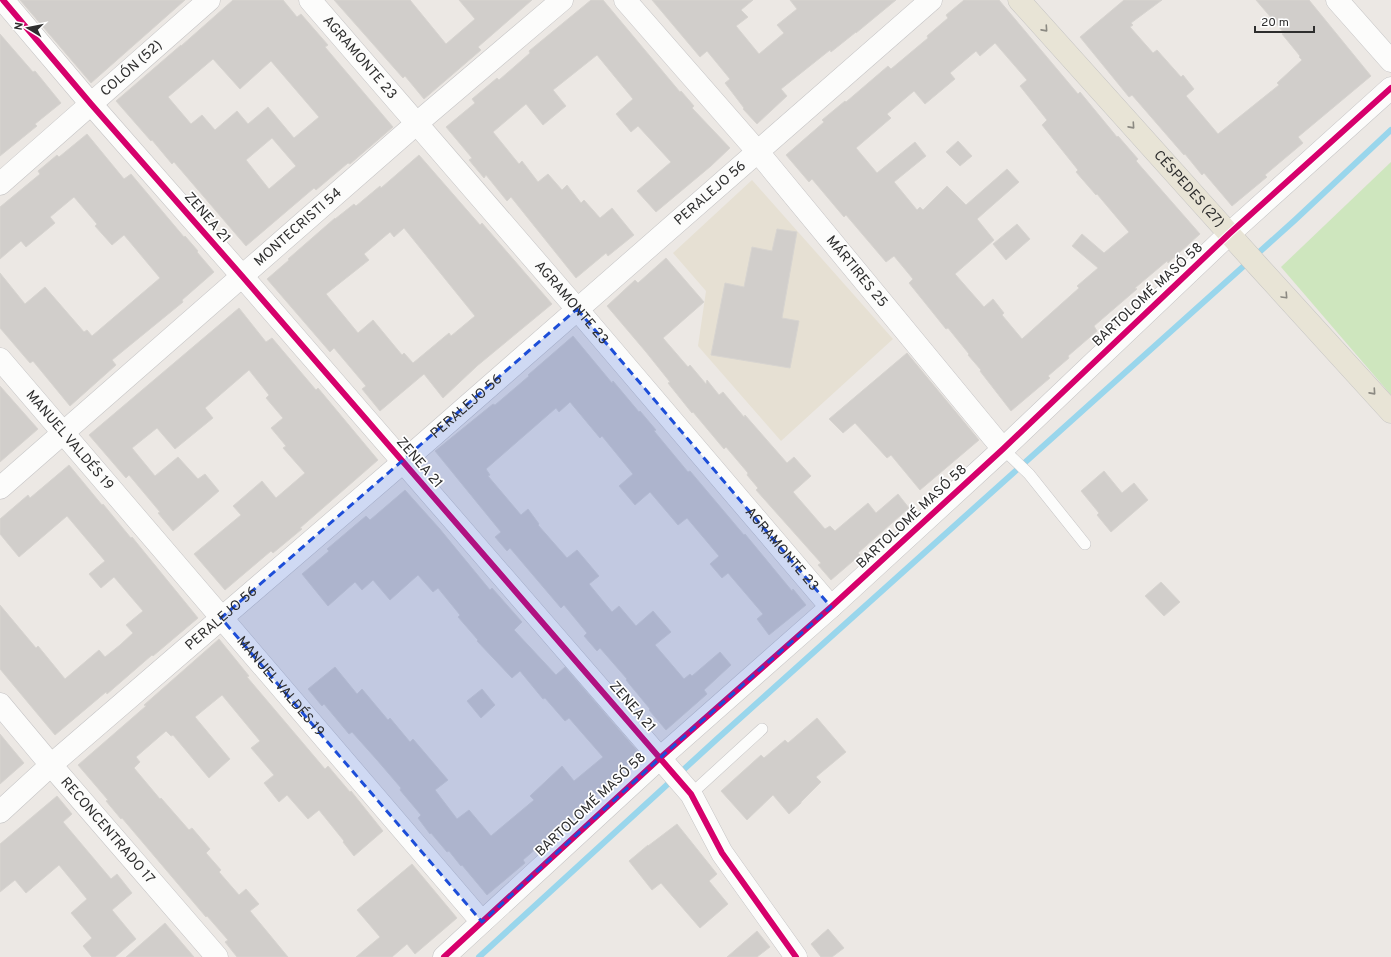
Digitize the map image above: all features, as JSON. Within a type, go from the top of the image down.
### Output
[{"type":"main road","name":"CÉSPEDES (27)","points":[[1019,0],[1244,251],[1391,412]]},
{"type":"street","name":"ZENEA 21","points":[[3,0],[91,104],[691,794],[722,853],[796,957]]},
{"type":"street","name":"COLÓN (52)","points":[[0,184],[209,0]]},
{"type":"street","name":"AGRAMONTE 23","points":[[310,0],[577,309],[831,608]]},
{"type":"street","name":"MONTECRISTI 54","points":[[0,488],[416,124],[562,0]]},
{"type":"street","name":"MÁRTIRES 25","points":[[625,0],[758,152],[1004,449]]},
{"type":"street","name":"PERALEJO 56","points":[[0,812],[51,765],[403,462],[931,0]]},
{"type":"street","points":[[1337,0],[1391,61]]},
{"type":"street","name":"BARTOLOMÉ MASÓ 58","points":[[444,957],[482,922],[667,766],[831,608],[1004,449],[1229,234],[1391,88]]},
{"type":"street","name":"MANUEL VALDÉS 19","points":[[0,359],[482,922]]},
{"type":"street","name":"RECONCENTRADO 17","points":[[0,704],[217,957]]},
{"type":"lane","name":"MÁRTIRES 25","points":[[1004,449],[1029,474],[1085,544]]},
{"type":"lane","points":[[691,794],[762,729]]},
{"type":"highlighted area","points":[[577,309],[831,607],[660,758],[482,922],[221,618]]},
{"type":"shaded area","points":[[752,180],[893,339],[781,441],[698,346],[706,291],[673,253]]},
{"type":"green space","points":[[1391,162],[1391,395],[1281,267]]},
{"type":"building","points":[[20,0],[185,0],[91,83]]},
{"type":"building","points":[[233,0],[283,0],[297,17],[301,14],[328,45],[325,47],[393,127],[350,164],[348,163],[316,190],[314,188],[246,246],[174,162],[172,164],[116,101]],"holes":[[[213,59],[240,89],[271,61],[319,117],[294,138],[268,107],[248,124],[237,111],[215,130],[202,115],[191,124],[168,97]],[[272,138],[296,166],[269,189],[246,160]]]},
{"type":"building","points":[[334,0],[410,0],[446,44],[475,19],[459,0],[532,0],[478,47],[481,50],[424,99],[405,76],[403,78]]},
{"type":"building","points":[[591,0],[603,0],[680,92],[681,91],[694,106],[692,108],[730,148],[656,212],[637,191],[671,162],[638,126],[631,132],[616,114],[633,99],[597,55],[553,90],[566,106],[543,125],[526,104],[493,132],[519,164],[522,161],[538,182],[548,174],[562,190],[567,185],[581,203],[584,200],[600,218],[612,208],[634,235],[608,256],[606,253],[576,278],[511,197],[507,201],[486,175],[484,178],[469,160],[472,158],[446,127],[475,103],[472,99],[497,78],[499,80],[530,53],[529,51]]},
{"type":"building","points":[[652,0],[753,0],[741,10],[748,17],[736,26],[759,54],[784,33],[777,25],[797,9],[790,0],[896,0],[856,33],[831,52],[830,50],[781,89],[787,96],[757,124],[743,109],[744,108],[725,83],[730,79],[707,51],[700,57]]},
{"type":"building","points":[[964,0],[999,0],[1078,94],[1080,92],[1117,137],[1118,136],[1138,159],[1136,161],[1200,234],[1168,263],[1167,261],[1135,288],[1137,289],[1094,326],[1097,331],[1068,356],[1069,358],[1048,376],[1050,378],[1011,411],[968,355],[969,354],[948,328],[946,329],[909,283],[913,279],[894,256],[886,262],[846,215],[844,217],[812,179],[809,182],[786,155],[824,122],[822,120],[845,101],[846,102],[888,66],[891,69],[928,38],[927,36],[948,18],[946,15]],"holes":[[[995,43],[1027,80],[1020,86],[1047,120],[1042,125],[1078,170],[1076,172],[1129,232],[1104,253],[1082,234],[1072,246],[1098,268],[1077,286],[1079,288],[1022,339],[1002,315],[1004,313],[993,299],[984,307],[955,274],[994,240],[977,219],[1019,182],[1007,169],[966,205],[947,186],[923,210],[920,207],[917,210],[894,182],[926,156],[915,142],[877,173],[856,148],[891,118],[887,114],[914,91],[925,104],[955,79],[950,73],[976,51],[980,56]]]},
{"type":"building","points":[[1124,0],[1162,0],[1131,23],[1133,25],[1130,27],[1153,53],[1157,50],[1181,77],[1183,75],[1194,89],[1186,96],[1218,134],[1279,85],[1277,83],[1302,60],[1282,34],[1284,33],[1256,0],[1309,0],[1371,76],[1298,137],[1303,143],[1265,175],[1267,177],[1232,206],[1204,173],[1202,175],[1132,95],[1129,97],[1080,37]]},
{"type":"building","points":[[0,34],[33,72],[35,71],[61,103],[35,124],[37,126],[0,156]]},
{"type":"building","points":[[87,134],[124,179],[131,174],[184,237],[185,236],[198,251],[197,252],[214,272],[182,300],[183,302],[112,360],[116,365],[70,406],[33,361],[30,363],[0,328],[0,273],[25,304],[45,287],[84,332],[87,330],[92,336],[160,278],[124,235],[112,245],[95,226],[97,224],[74,197],[50,217],[55,223],[26,247],[21,241],[0,259],[0,207],[40,174],[38,171],[57,155],[59,157]]},
{"type":"building","points":[[958,141],[972,156],[960,166],[946,152]]},
{"type":"building","points":[[419,155],[480,225],[482,223],[552,304],[477,366],[443,398],[424,374],[380,411],[362,389],[366,386],[334,348],[330,352],[267,279],[335,218],[354,204],[356,206],[380,186],[381,188]],"holes":[[[404,228],[475,316],[451,336],[449,333],[413,363],[404,353],[402,355],[373,320],[358,333],[326,294],[369,260],[364,254],[390,232],[394,237]]]},
{"type":"building","points":[[1017,224],[1030,239],[1006,260],[993,244]]},
{"type":"building","points":[[777,229],[797,232],[782,318],[799,321],[790,368],[711,355],[725,283],[744,287],[752,247],[772,251]]},
{"type":"building","points":[[666,258],[704,302],[663,338],[688,367],[690,365],[706,384],[707,380],[719,395],[723,392],[787,463],[794,457],[811,476],[793,492],[825,529],[830,526],[835,531],[868,503],[876,513],[898,494],[909,508],[858,553],[860,555],[831,580],[818,565],[821,563],[756,490],[758,488],[747,475],[748,473],[726,447],[724,449],[693,412],[692,413],[668,383],[670,382],[607,306],[635,280],[638,283]]},
{"type":"building","points":[[239,308],[266,342],[272,338],[316,390],[318,388],[378,460],[300,528],[302,529],[273,553],[271,551],[225,590],[194,554],[241,515],[233,506],[262,481],[276,498],[305,473],[283,448],[286,446],[271,428],[283,418],[266,398],[269,395],[249,370],[205,408],[213,418],[175,449],[157,428],[132,448],[155,476],[178,457],[198,479],[205,474],[219,491],[173,531],[158,513],[160,512],[129,475],[126,478],[89,435]]},
{"type":"building","points":[[573,336],[612,383],[613,381],[639,412],[640,411],[656,430],[654,431],[688,472],[690,471],[792,591],[793,589],[806,605],[769,635],[757,619],[763,614],[728,573],[722,578],[710,564],[719,556],[687,518],[678,525],[650,492],[635,505],[619,486],[633,474],[602,436],[600,438],[570,402],[559,412],[556,408],[486,469],[490,475],[488,476],[521,515],[528,509],[539,524],[538,525],[567,558],[577,550],[599,576],[589,584],[612,612],[619,606],[636,626],[653,611],[671,632],[655,645],[684,679],[690,674],[692,676],[720,652],[731,665],[704,690],[707,694],[666,730],[626,680],[627,679],[600,648],[597,651],[584,636],[587,633],[564,605],[561,608],[510,548],[507,551],[495,537],[501,532],[435,451],[493,404],[495,405]]},
{"type":"building","points":[[907,353],[979,440],[920,490],[891,455],[887,458],[855,423],[843,433],[829,419]]},
{"type":"building","points":[[0,386],[38,429],[0,462]]},
{"type":"building","points":[[69,465],[102,505],[103,504],[131,538],[132,537],[198,618],[55,735],[0,669],[0,605],[36,648],[38,646],[65,679],[99,650],[105,657],[120,645],[133,633],[126,625],[143,611],[114,577],[101,588],[89,574],[105,561],[67,516],[19,557],[0,534],[0,519],[28,495],[30,498]]},
{"type":"building","points":[[1104,471],[1122,493],[1134,483],[1148,500],[1111,532],[1097,515],[1099,513],[1081,491]]},
{"type":"building","points":[[405,490],[439,528],[490,590],[492,588],[522,622],[514,630],[556,675],[565,667],[640,754],[608,781],[610,783],[589,800],[590,802],[523,860],[525,863],[487,895],[449,851],[447,852],[431,833],[430,834],[418,818],[421,815],[400,790],[401,788],[377,760],[352,732],[349,734],[324,704],[322,706],[308,689],[335,667],[357,694],[362,689],[388,720],[390,718],[410,742],[413,739],[448,780],[435,790],[457,819],[469,810],[491,836],[534,800],[530,796],[562,766],[574,781],[603,757],[569,718],[565,721],[545,698],[543,699],[520,671],[512,678],[477,641],[478,640],[458,617],[460,615],[438,588],[433,592],[418,575],[390,600],[373,580],[362,590],[355,582],[328,606],[302,574],[329,551],[327,549],[366,516],[370,520]]},
{"type":"building","points":[[1161,582],[1180,602],[1164,616],[1145,596]]},
{"type":"building","points":[[219,639],[249,676],[247,677],[325,769],[328,766],[350,792],[351,791],[383,831],[354,856],[319,810],[308,819],[287,795],[279,802],[264,783],[274,775],[251,748],[260,741],[222,695],[195,717],[230,759],[209,778],[173,735],[171,736],[166,731],[136,757],[140,762],[134,768],[189,830],[192,828],[210,849],[206,853],[221,870],[219,872],[239,895],[246,889],[259,904],[250,911],[288,957],[237,957],[225,942],[228,940],[207,916],[206,917],[122,818],[121,819],[106,801],[108,800],[78,765],[146,706],[144,705]]},
{"type":"building","points":[[482,689],[495,705],[481,718],[467,701]]},
{"type":"building","points":[[817,718],[846,752],[816,777],[821,782],[789,814],[773,795],[747,820],[721,791],[761,755],[764,758],[785,740],[788,743]]},
{"type":"building","points":[[0,734],[24,763],[0,784]]},
{"type":"building","points":[[57,796],[72,814],[63,822],[111,879],[117,874],[132,893],[112,910],[136,939],[115,957],[92,957],[83,946],[92,938],[71,913],[87,899],[59,865],[26,893],[15,880],[0,892],[0,844]]},
{"type":"building","points":[[677,824],[717,874],[709,881],[728,904],[700,928],[661,883],[652,890],[629,861]]},
{"type":"building","points":[[412,864],[457,918],[415,954],[407,944],[392,957],[356,957],[380,937],[357,910]]},
{"type":"building","points":[[165,923],[194,957],[126,957]]},
{"type":"building","points":[[828,929],[844,948],[832,957],[821,957],[811,944]]},
{"type":"building","points":[[757,931],[770,947],[757,957],[727,957]]},
{"type":"waterway","points":[[479,957],[717,739],[1295,220],[1391,130]]},
{"type":"cycle path","points":[[3,0],[91,104],[691,794],[722,853],[796,957]]},
{"type":"cycle path","points":[[444,957],[660,758],[831,607],[1003,449],[1229,234],[1391,88]]}]
